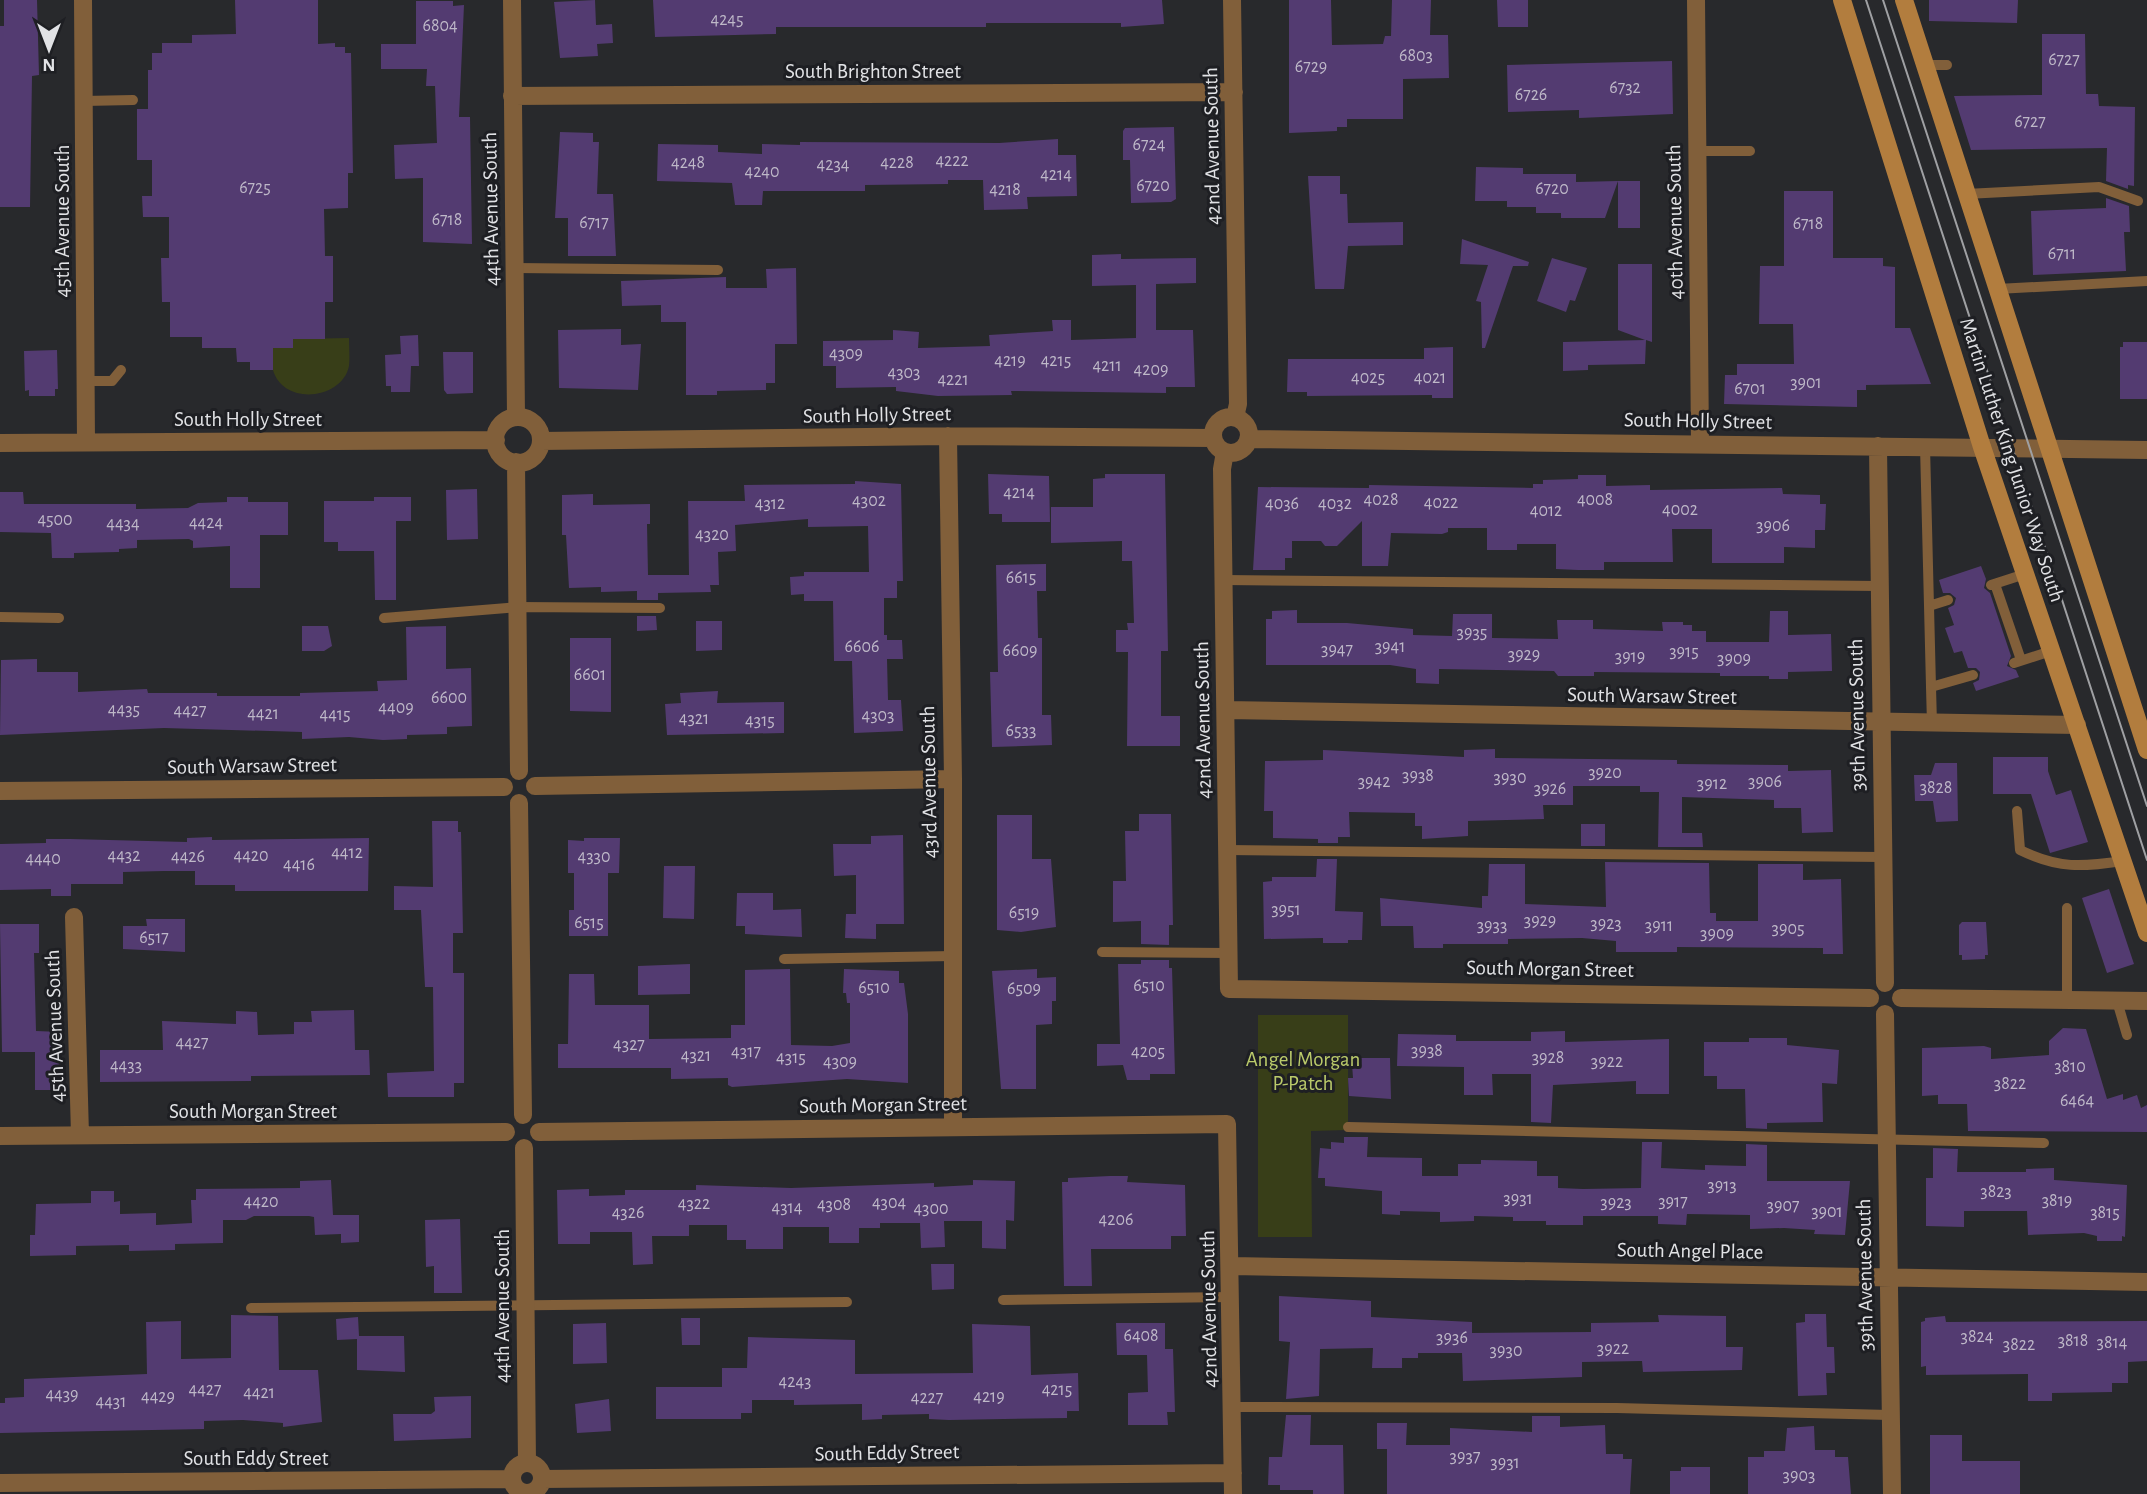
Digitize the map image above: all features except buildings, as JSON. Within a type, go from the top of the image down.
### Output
[{"type":"main road","name":"Martin Luther King Junior Way South","points":[[1842,0],[1982,447],[2147,933]]},
{"type":"main road","name":"Martin Luther King Junior Way South","points":[[1904,0],[2047,449],[2144,732],[2147,750]]},
{"type":"street","name":"45th Avenue South","points":[[83,0],[86,442]]},
{"type":"street","name":"44th Avenue South","points":[[512,0],[516,417]]},
{"type":"street","name":"42nd Avenue South","points":[[1232,0],[1238,404],[1235,417]]},
{"type":"street","name":"40th Avenue South","points":[[1696,0],[1700,444]]},
{"type":"street","name":"South Brighton Street","points":[[512,96],[1234,92]]},
{"type":"street","points":[[516,417],[536,425],[541,441],[533,457],[516,462],[504,458],[496,440],[503,423],[516,417]]},
{"type":"street","points":[[1235,417],[1247,428],[1248,439],[1238,452],[1225,452],[1218,448],[1213,438],[1217,422],[1235,417]]},
{"type":"street","name":"South Holly Street","points":[[541,441],[948,436],[1213,438]]},
{"type":"street","name":"43rd Avenue South","points":[[948,436],[953,779],[953,1127]]},
{"type":"street","name":"South Holly Street","points":[[1248,439],[2147,450]]},
{"type":"street","name":"South Holly Street","points":[[0,443],[496,440]]},
{"type":"street","name":"39th Avenue South","points":[[1878,446],[1881,857],[1885,983]]},
{"type":"street","name":"42nd Avenue South","points":[[1225,452],[1222,469],[1228,989]]},
{"type":"street","points":[[516,462],[519,771]]},
{"type":"street","name":"South Warsaw Street","points":[[1226,710],[2077,725]]},
{"type":"street","points":[[519,771],[531,775],[535,786],[530,798],[519,803],[506,796],[504,787],[508,776],[519,771]]},
{"type":"street","points":[[535,786],[953,779]]},
{"type":"street","name":"South Warsaw Street","points":[[0,791],[504,787]]},
{"type":"street","points":[[519,803],[523,1115]]},
{"type":"street","name":"45th Avenue South","points":[[74,917],[80,1135]]},
{"type":"street","points":[[1885,983],[1897,988],[1901,998],[1896,1010],[1885,1014],[1876,1011],[1870,998],[1875,987],[1885,983]]},
{"type":"street","name":"South Morgan Street","points":[[1228,989],[1870,998]]},
{"type":"street","points":[[1901,998],[2147,1001]]},
{"type":"street","name":"39th Avenue South","points":[[1885,1014],[1892,1494]]},
{"type":"street","points":[[523,1115],[535,1120],[540,1132],[534,1144],[524,1148],[513,1145],[506,1132],[511,1120],[523,1115]]},
{"type":"street","name":"42nd Avenue South","points":[[1227,1124],[1232,1266],[1233,1494]]},
{"type":"street","name":"South Morgan Street","points":[[540,1132],[1227,1124]]},
{"type":"street","name":"South Morgan Street","points":[[0,1136],[506,1132]]},
{"type":"street","name":"44th Avenue South","points":[[524,1148],[527,1463]]},
{"type":"street","name":"South Angel Place","points":[[1232,1266],[2147,1283]]},
{"type":"street","points":[[527,1463],[538,1468],[542,1479],[538,1489],[526,1494],[518,1490],[512,1479],[517,1467],[527,1463]]},
{"type":"street","name":"South Eddy Street","points":[[542,1479],[1233,1473]]},
{"type":"street","name":"South Eddy Street","points":[[0,1483],[60,1488],[512,1479]]},
{"type":"lane","points":[[1925,65],[1947,65]]},
{"type":"lane","points":[[84,101],[133,100]]},
{"type":"lane","points":[[1697,150],[1750,151]]},
{"type":"lane","points":[[1966,194],[2099,187],[2138,201]]},
{"type":"lane","points":[[515,268],[718,270]]},
{"type":"lane","points":[[1997,289],[2147,281]]},
{"type":"lane","points":[[86,381],[112,381],[121,370]]},
{"type":"lane","points":[[1925,446],[1931,724]]},
{"type":"lane","points":[[2025,574],[1992,585],[2017,661],[2051,651]]},
{"type":"lane","points":[[1224,580],[1879,586]]},
{"type":"lane","points":[[1929,606],[1948,600]]},
{"type":"lane","points":[[384,618],[519,607],[660,608]]},
{"type":"lane","points":[[0,617],[59,618]]},
{"type":"lane","points":[[1931,687],[1973,675]]},
{"type":"lane","points":[[2017,811],[2020,850],[2061,866],[2123,861]]},
{"type":"lane","points":[[1227,850],[1881,857]]},
{"type":"lane","points":[[2067,908],[2067,1001]]},
{"type":"lane","points":[[1102,952],[1228,953]]},
{"type":"lane","points":[[784,959],[953,956]]},
{"type":"lane","points":[[2117,1001],[2127,1035]]},
{"type":"lane","points":[[1348,1126],[2044,1143]]},
{"type":"lane","points":[[1003,1300],[1232,1297]]},
{"type":"lane","points":[[251,1308],[847,1301]]},
{"type":"lane","points":[[1233,1407],[1590,1408],[1890,1415]]},
{"type":"green space","points":[[349,338],[349,366],[336,386],[325,392],[300,394],[279,382],[273,370],[273,348],[293,348],[293,339]]},
{"type":"green space","name":"Angel Morgan P-Patch","points":[[1258,1015],[1348,1015],[1348,1130],[1311,1131],[1312,1237],[1258,1237]]},
{"type":"tram line","points":[[1866,0],[2147,860]]},
{"type":"tram line","points":[[1883,0],[2147,806]]}]
